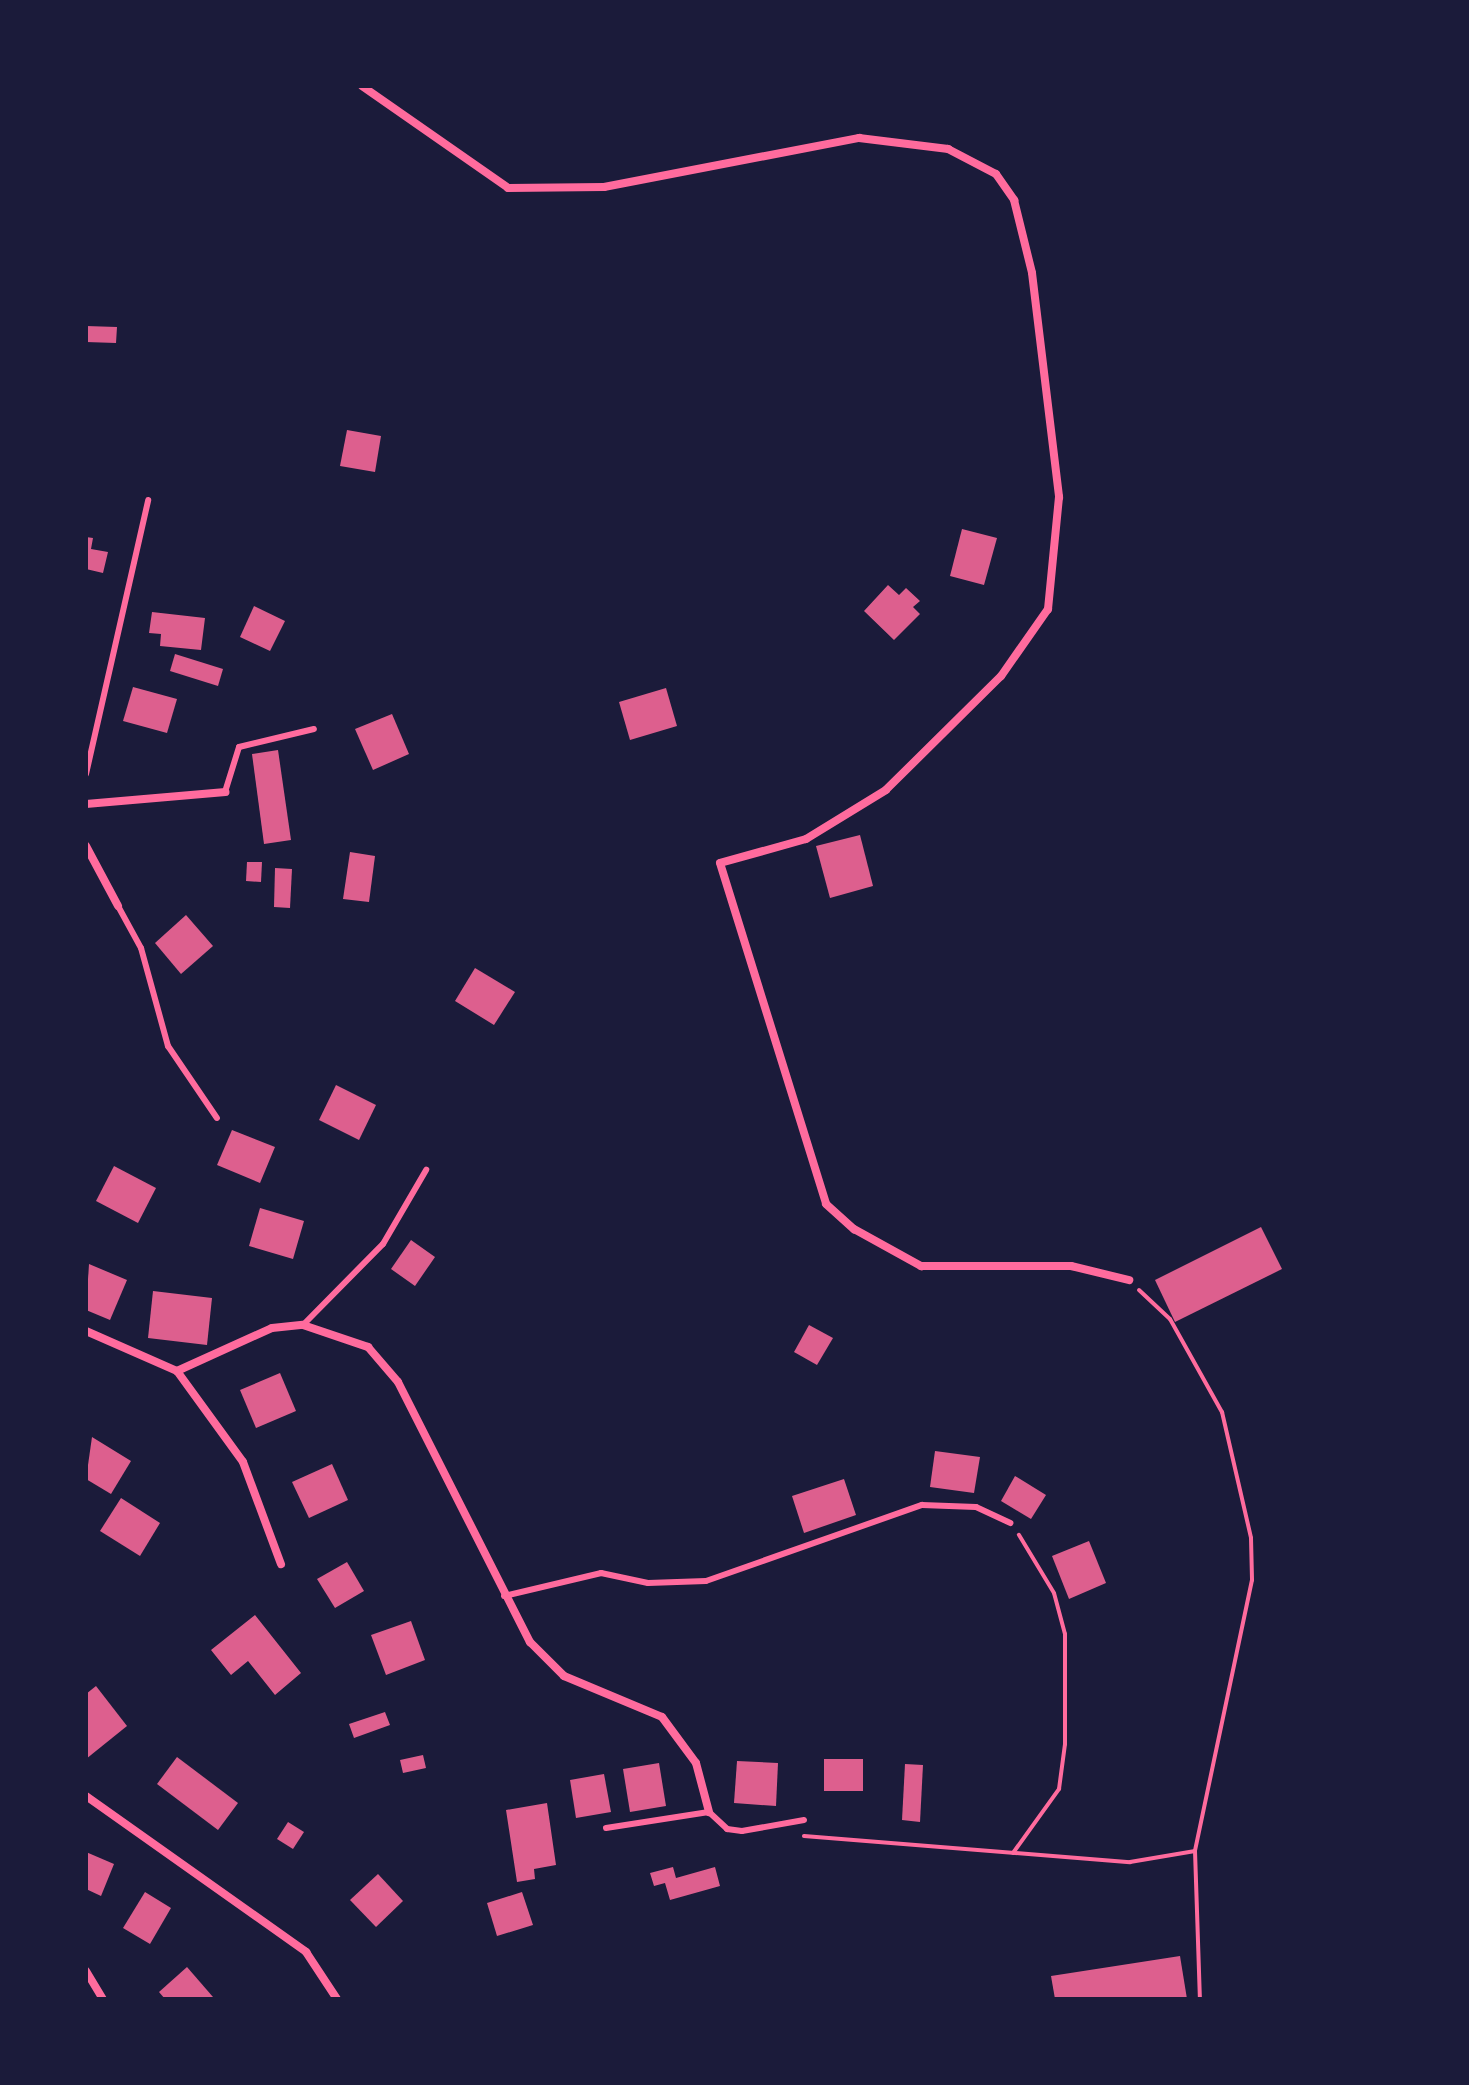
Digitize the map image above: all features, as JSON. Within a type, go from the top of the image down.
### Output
[{"type":"street","points":[[362,86],[508,188],[604,187],[859,138],[948,149],[996,174],[1014,200],[1032,273],[1059,497],[1048,609],[1001,676],[886,790],[806,839],[720,863],[826,1204],[854,1229],[921,1266],[1071,1266],[1129,1280]]},
{"type":"street","points":[[86,804],[225,792]]},
{"type":"street","points":[[86,846],[118,906]]},
{"type":"street","points":[[177,1371],[243,1336],[303,1325],[345,1335],[386,1363],[530,1642],[564,1676],[662,1717],[696,1763],[709,1812]]},
{"type":"street","points":[[86,1331],[177,1371],[243,1462],[281,1564]]},
{"type":"street","points":[[86,1796],[306,1952],[337,1999]]},
{"type":"street","points":[[86,1971],[103,1999]]},
{"type":"lane","points":[[86,774],[148,500]]},
{"type":"lane","points":[[225,792],[239,747],[314,729]]},
{"type":"lane","points":[[118,906],[141,948],[168,1046],[217,1118]]},
{"type":"lane","points":[[303,1325],[383,1244],[426,1170]]},
{"type":"lane","points":[[504,1596],[601,1573],[648,1583],[706,1581],[922,1505],[976,1507],[1010,1523]]},
{"type":"lane","points":[[606,1828],[709,1812],[727,1829],[742,1831],[804,1820]]},
{"type":"path","points":[[1129,1280],[1170,1319],[1222,1412],[1251,1538],[1252,1580],[1195,1851],[1200,1999]]},
{"type":"path","points":[[1010,1523],[1037,1558],[1065,1634],[1059,1789],[1013,1853]]},
{"type":"path","points":[[788,1834],[1130,1862],[1195,1851]]},
{"type":"building","points":[[86,326],[117,327],[116,343],[86,342]]},
{"type":"building","points":[[347,430],[381,436],[375,472],[340,466]]},
{"type":"building","points":[[962,529],[997,538],[984,585],[950,576]]},
{"type":"building","points":[[86,537],[93,538],[91,549],[108,552],[103,573],[86,569]]},
{"type":"building","points":[[888,585],[899,595],[906,588],[920,601],[913,607],[920,614],[894,640],[864,611]]},
{"type":"building","points":[[254,606],[285,621],[270,651],[240,637]]},
{"type":"building","points":[[152,612],[205,618],[201,650],[160,646],[161,634],[149,633]]},
{"type":"building","points":[[175,654],[223,669],[218,686],[170,671]]},
{"type":"building","points":[[133,687],[177,699],[167,733],[123,721]]},
{"type":"building","points":[[666,688],[677,726],[630,740],[619,702]]},
{"type":"building","points":[[392,714],[409,754],[373,770],[355,729]]},
{"type":"building","points":[[278,750],[291,840],[264,844],[252,754]]},
{"type":"building","points":[[860,835],[873,886],[830,898],[816,846]]},
{"type":"building","points":[[350,852],[375,856],[369,902],[343,899]]},
{"type":"building","points":[[247,862],[262,862],[261,882],[246,881]]},
{"type":"building","points":[[275,868],[292,869],[290,908],[274,907]]},
{"type":"building","points":[[186,915],[213,946],[181,974],[155,943]]},
{"type":"building","points":[[475,968],[515,992],[494,1025],[455,1001]]},
{"type":"building","points":[[336,1085],[376,1105],[359,1140],[319,1120]]},
{"type":"building","points":[[232,1130],[275,1147],[260,1183],[217,1165]]},
{"type":"building","points":[[114,1166],[156,1188],[138,1223],[96,1201]]},
{"type":"building","points":[[260,1208],[304,1221],[293,1259],[249,1246]]},
{"type":"building","points":[[1261,1227],[1282,1269],[1175,1322],[1155,1280]]},
{"type":"building","points":[[411,1240],[435,1257],[415,1286],[391,1269]]},
{"type":"building","points":[[89,1264],[127,1280],[110,1320],[86,1310]]},
{"type":"building","points":[[153,1291],[212,1298],[207,1345],[148,1338]]},
{"type":"building","points":[[809,1325],[833,1338],[817,1365],[794,1352]]},
{"type":"building","points":[[280,1373],[296,1411],[256,1428],[240,1390]]},
{"type":"building","points":[[92,1437],[131,1461],[111,1494],[86,1479]]},
{"type":"building","points":[[935,1451],[980,1457],[974,1493],[930,1487]]},
{"type":"building","points":[[332,1464],[348,1500],[309,1518],[292,1482]]},
{"type":"building","points":[[1015,1476],[1046,1495],[1031,1519],[1001,1501]]},
{"type":"building","points":[[844,1479],[856,1515],[804,1533],[792,1496]]},
{"type":"building","points":[[121,1498],[160,1523],[140,1556],[100,1531]]},
{"type":"building","points":[[1089,1541],[1106,1583],[1069,1599],[1052,1556]]},
{"type":"building","points":[[347,1562],[364,1591],[335,1608],[317,1579]]},
{"type":"building","points":[[255,1615],[301,1673],[275,1695],[248,1661],[231,1675],[211,1650]]},
{"type":"building","points":[[411,1621],[425,1660],[386,1675],[371,1635]]},
{"type":"building","points":[[96,1686],[127,1726],[86,1759],[86,1694]]},
{"type":"building","points":[[385,1712],[390,1725],[354,1738],[349,1724]]},
{"type":"building","points":[[423,1755],[426,1768],[403,1773],[400,1760]]},
{"type":"building","points":[[177,1757],[238,1803],[218,1830],[157,1784]]},
{"type":"building","points":[[824,1759],[863,1759],[863,1791],[824,1791]]},
{"type":"building","points":[[737,1761],[778,1763],[776,1806],[734,1803]]},
{"type":"building","points":[[659,1763],[666,1806],[630,1812],[623,1769]]},
{"type":"building","points":[[905,1764],[923,1765],[920,1822],[902,1820]]},
{"type":"building","points":[[604,1774],[611,1812],[576,1818],[570,1780]]},
{"type":"building","points":[[547,1803],[556,1865],[534,1869],[535,1879],[517,1882],[506,1810]]},
{"type":"building","points":[[288,1822],[304,1832],[293,1849],[277,1839]]},
{"type":"building","points":[[86,1852],[114,1864],[101,1896],[86,1889]]},
{"type":"building","points":[[673,1867],[676,1878],[715,1867],[720,1886],[670,1900],[665,1883],[654,1886],[650,1873]]},
{"type":"building","points":[[378,1874],[403,1901],[376,1927],[350,1900]]},
{"type":"building","points":[[145,1892],[171,1908],[150,1944],[123,1928]]},
{"type":"building","points":[[522,1892],[533,1925],[497,1936],[487,1903]]},
{"type":"building","points":[[1180,1956],[1187,1999],[1055,1999],[1051,1976]]},
{"type":"building","points":[[187,1967],[213,1997],[211,1999],[165,1999],[159,1992]]}]
